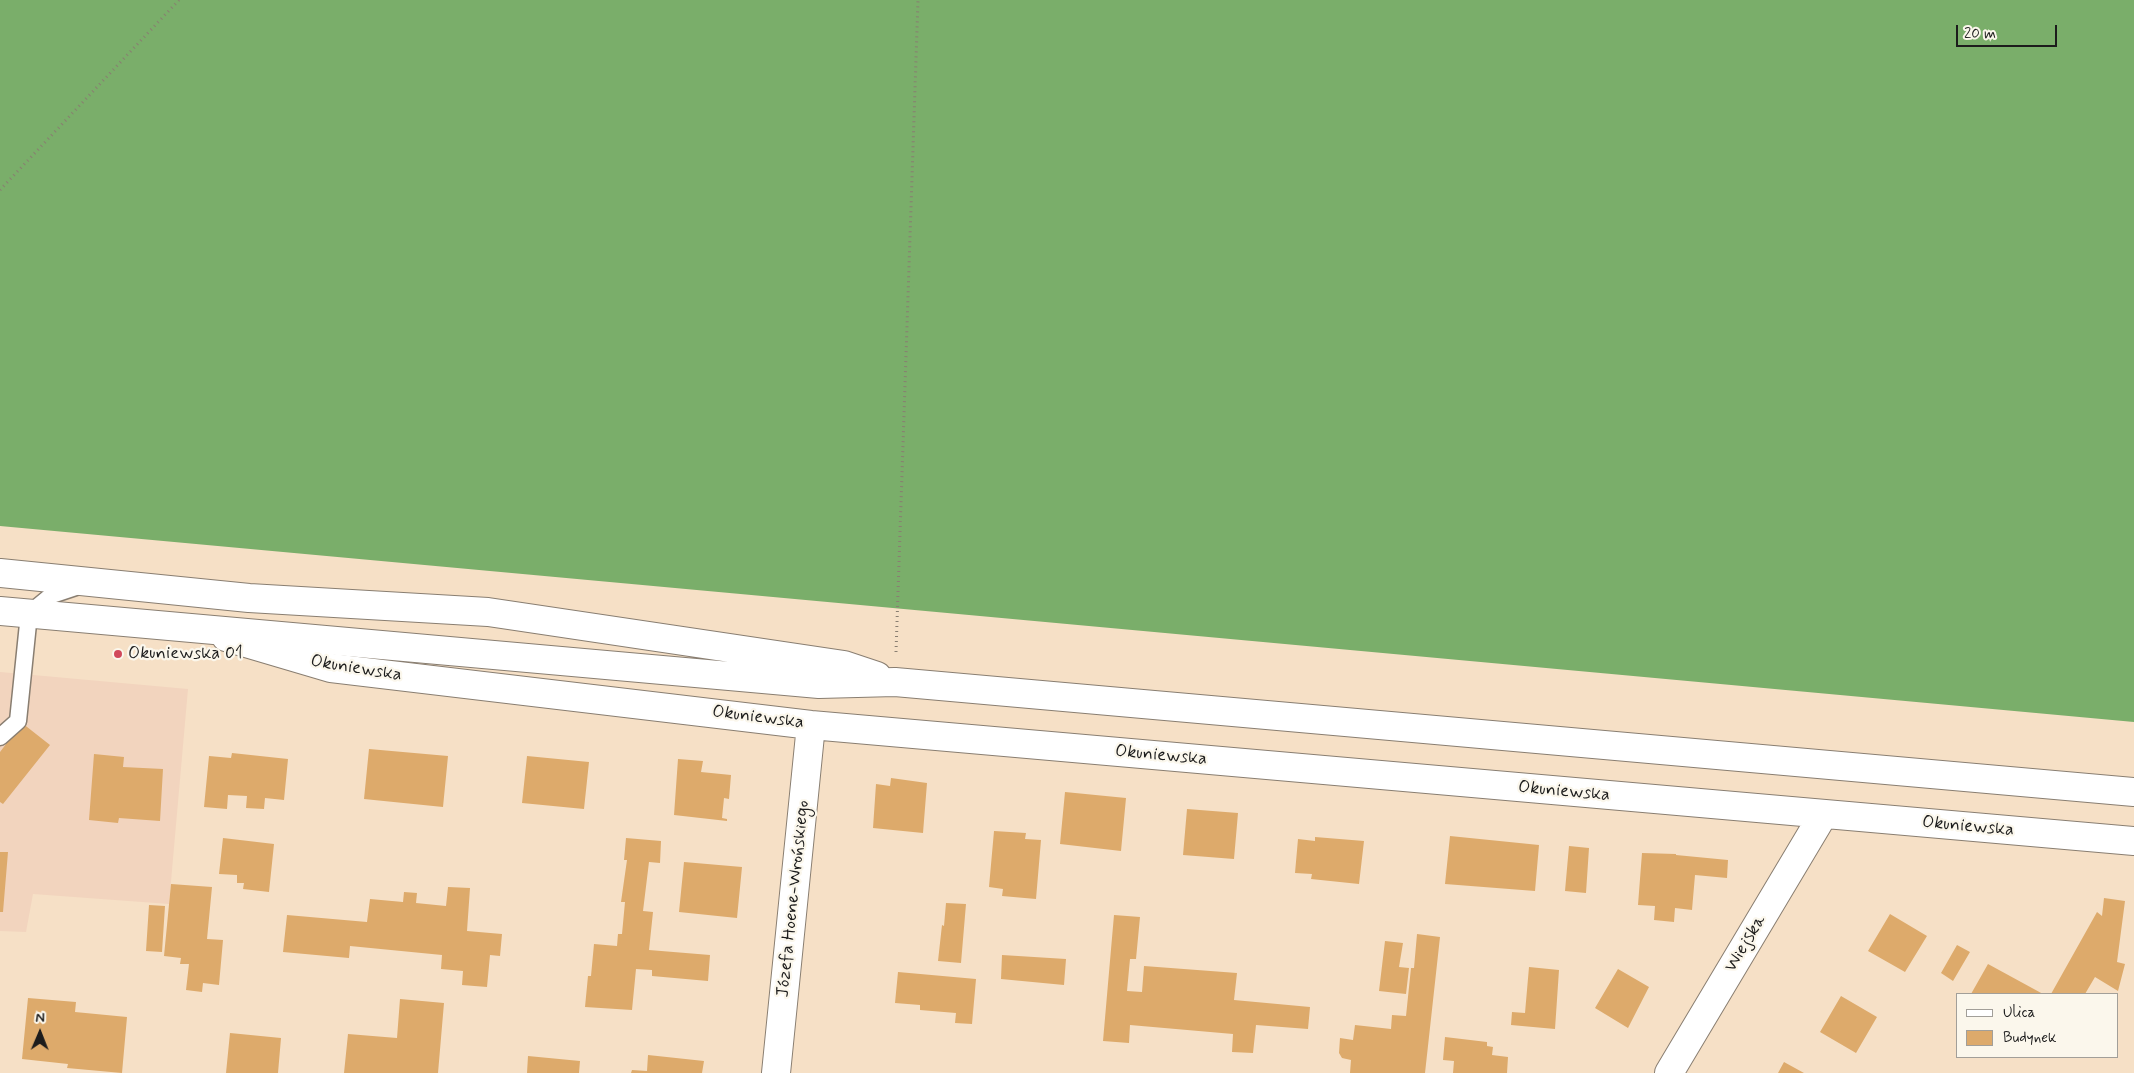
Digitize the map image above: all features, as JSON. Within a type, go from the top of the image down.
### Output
[{"type":"main road","name":"Okuniewska","points":[[0,574],[249,598],[488,612],[844,665],[895,682]]},
{"type":"main road","name":"Okuniewska","points":[[0,611],[820,684],[895,682],[2134,792]]},
{"type":"main road","name":"Okuniewska","points":[[194,628],[331,668],[811,725],[2134,841]]},
{"type":"main road","name":"Józefa Hoene-Wrońskiego","points":[[776,1073],[811,725]]},
{"type":"main road","name":"Wiejska","points":[[1669,1073],[1823,814]]},
{"type":"lane","points":[[0,737],[18,721],[29,614],[52,595],[91,582]]},
{"type":"path","points":[[0,190],[179,0]]},
{"type":"path","points":[[895,682],[918,0]]},
{"type":"shaded area","points":[[0,672],[188,689],[169,904],[33,894],[26,932],[0,931]]},
{"type":"green space","points":[[0,0],[2134,0],[2134,722],[0,526]]},
{"type":"building","points":[[22,723],[50,745],[3,804],[0,802],[0,752]]},
{"type":"building","points":[[369,749],[448,756],[443,807],[364,799]]},
{"type":"building","points":[[232,753],[288,759],[284,800],[265,798],[264,809],[246,808],[247,796],[228,795],[227,809],[204,807],[209,756],[231,758]]},
{"type":"building","points":[[94,754],[124,757],[123,767],[163,769],[160,821],[119,818],[118,823],[89,820]]},
{"type":"building","points":[[527,756],[589,762],[584,809],[522,803]]},
{"type":"building","points":[[678,759],[703,761],[701,772],[731,775],[729,799],[724,798],[722,818],[727,819],[727,821],[674,815]]},
{"type":"building","points":[[891,778],[927,783],[923,833],[873,828],[876,784],[890,786]]},
{"type":"building","points":[[1065,792],[1126,798],[1121,851],[1060,844]]},
{"type":"building","points":[[1187,809],[1238,813],[1234,859],[1183,855]]},
{"type":"building","points":[[994,831],[1026,833],[1025,839],[1041,840],[1036,899],[1002,896],[1003,889],[989,887]]},
{"type":"building","points":[[1450,836],[1539,845],[1535,891],[1445,884]]},
{"type":"building","points":[[1315,837],[1364,841],[1359,884],[1311,879],[1312,874],[1295,873],[1298,839],[1315,841]]},
{"type":"building","points":[[223,838],[274,844],[269,892],[243,889],[244,883],[237,883],[237,875],[219,874]]},
{"type":"building","points":[[626,838],[661,841],[660,863],[649,862],[643,911],[653,912],[649,950],[710,955],[708,981],[652,976],[652,970],[636,969],[632,1010],[585,1007],[588,976],[591,976],[594,944],[617,946],[618,934],[622,934],[625,902],[621,902],[627,860],[624,860]]},
{"type":"building","points":[[1569,846],[1589,848],[1586,893],[1565,891]]},
{"type":"building","points":[[0,852],[8,852],[3,912],[0,912]]},
{"type":"building","points":[[1642,853],[1676,854],[1728,860],[1727,878],[1695,875],[1692,910],[1675,908],[1674,922],[1654,920],[1655,906],[1638,905]]},
{"type":"building","points":[[684,862],[742,867],[737,918],[679,912]]},
{"type":"building","points":[[171,884],[212,887],[207,939],[223,940],[219,985],[203,983],[202,992],[186,990],[189,964],[180,964],[181,958],[164,956]]},
{"type":"building","points":[[448,887],[470,888],[467,931],[502,934],[500,956],[490,955],[487,987],[462,985],[463,971],[441,969],[442,955],[350,946],[349,958],[283,952],[287,915],[367,922],[370,899],[403,902],[404,892],[417,893],[416,903],[446,906]]},
{"type":"building","points":[[2104,898],[2125,901],[2117,962],[2125,964],[2118,991],[2095,977],[2086,993],[2052,993],[2097,912],[2102,916]]},
{"type":"building","points":[[946,903],[966,904],[961,963],[938,961]]},
{"type":"building","points":[[149,905],[165,906],[162,952],[146,951]]},
{"type":"building","points":[[1890,914],[1927,936],[1905,972],[1868,951]]},
{"type":"building","points":[[1114,915],[1140,917],[1136,959],[1130,959],[1127,991],[1142,992],[1144,966],[1237,973],[1234,1000],[1310,1007],[1308,1029],[1256,1025],[1253,1053],[1232,1052],[1233,1034],[1130,1025],[1129,1043],[1103,1041]]},
{"type":"building","points":[[1417,934],[1440,937],[1425,1073],[1350,1073],[1351,1060],[1342,1058],[1339,1053],[1340,1038],[1353,1040],[1355,1025],[1391,1029],[1392,1015],[1406,1016],[1411,968],[1414,968]]},
{"type":"building","points":[[1385,941],[1403,943],[1399,967],[1409,968],[1406,994],[1379,991]]},
{"type":"building","points":[[1957,945],[1970,952],[1953,981],[1941,973]]},
{"type":"building","points":[[1002,955],[1066,959],[1064,985],[1001,979]]},
{"type":"building","points":[[1988,964],[2041,993],[1972,993]]},
{"type":"building","points":[[1529,967],[1559,970],[1555,1029],[1511,1025],[1512,1012],[1525,1013]]},
{"type":"building","points":[[1618,969],[1649,987],[1628,1028],[1595,1008]]},
{"type":"building","points":[[898,972],[976,979],[972,1024],[955,1023],[956,1013],[920,1010],[920,1005],[895,1003]]},
{"type":"building","points":[[1841,996],[1877,1017],[1856,1053],[1820,1032]]},
{"type":"building","points":[[28,998],[76,1002],[75,1012],[127,1017],[122,1073],[67,1068],[68,1064],[22,1059]]},
{"type":"building","points":[[400,999],[444,1003],[438,1073],[344,1073],[348,1034],[397,1038]]},
{"type":"building","points":[[230,1033],[281,1038],[278,1073],[226,1073]]},
{"type":"building","points":[[1445,1037],[1487,1042],[1487,1046],[1493,1047],[1492,1055],[1508,1057],[1507,1073],[1453,1073],[1454,1061],[1443,1060]]},
{"type":"building","points":[[648,1055],[704,1061],[702,1073],[631,1073],[632,1070],[647,1071]]},
{"type":"building","points":[[528,1056],[580,1061],[579,1073],[527,1073]]},
{"type":"building","points":[[1784,1062],[1804,1073],[1778,1073]]},
{"type":"place","name":"Okuniewska 01","points":[[118,654]]}]
